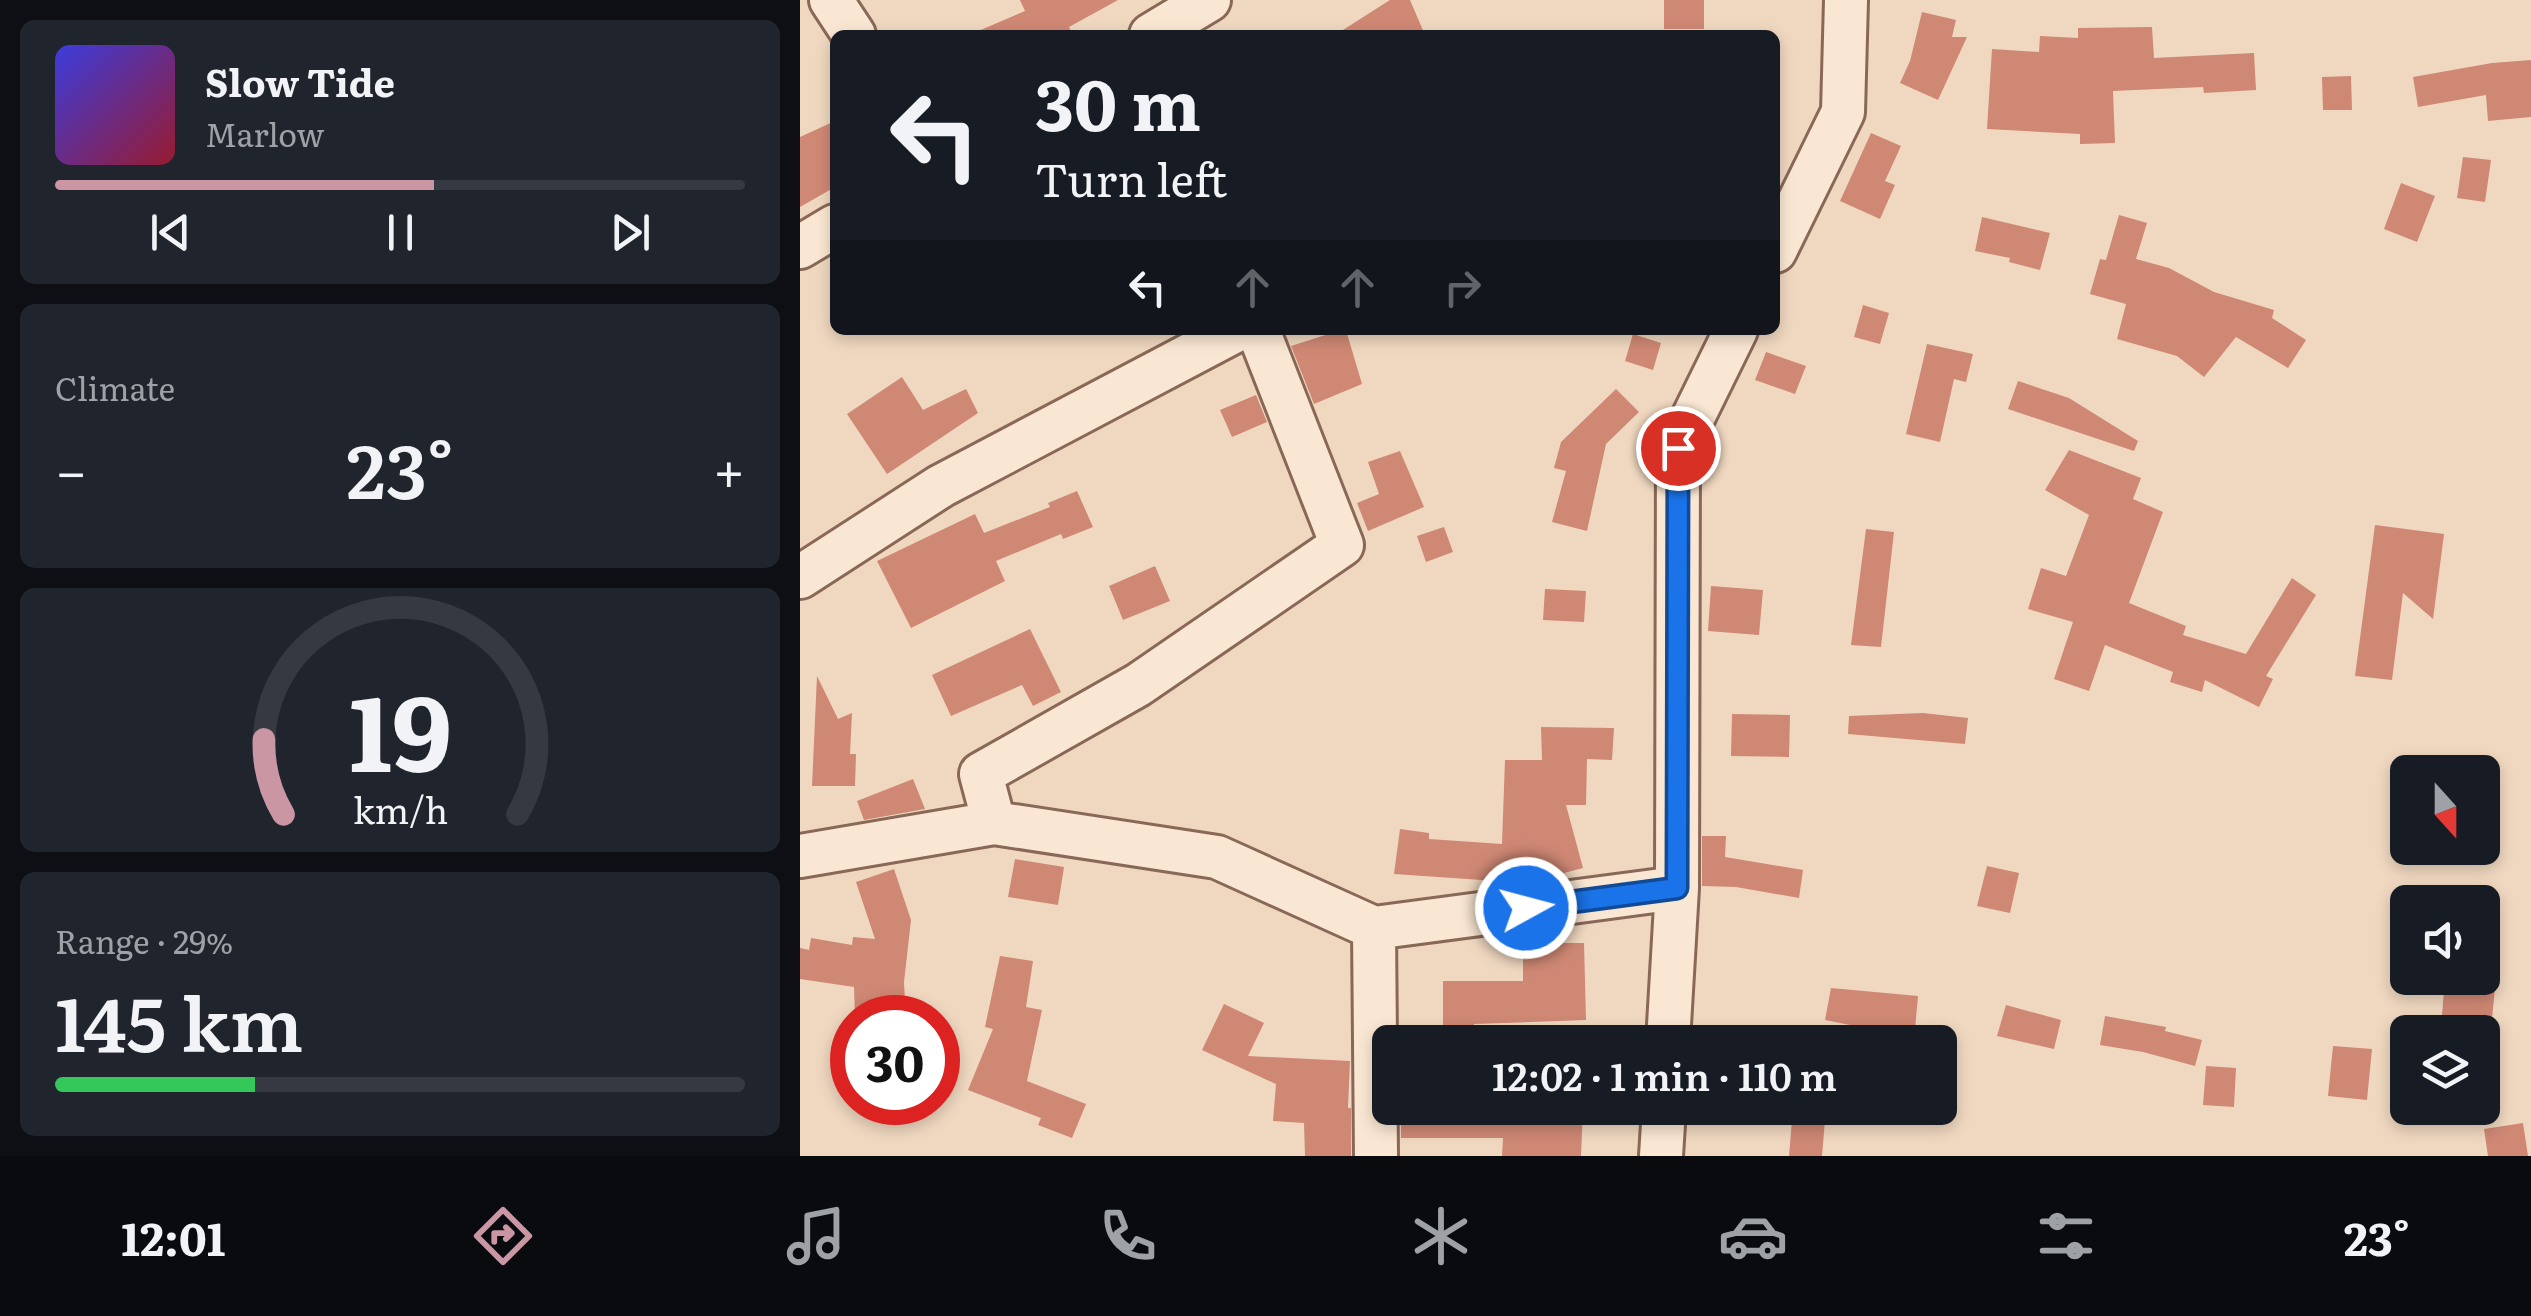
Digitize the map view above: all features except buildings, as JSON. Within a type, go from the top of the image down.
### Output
[{"type":"street","points":[[832,0],[851,30]]},
{"type":"street","points":[[1159,30],[1209,0]]},
{"type":"street","points":[[1780,234],[1844,112],[1846,0]]},
{"type":"street","points":[[800,247],[830,229]]},
{"type":"street","points":[[800,578],[941,486],[1228,335]]},
{"type":"street","points":[[994,823],[982,774],[1138,686],[1342,545],[1260,335]]},
{"type":"street","points":[[1669,1025],[1677,888],[1678,448],[1734,335]]},
{"type":"street","points":[[800,856],[994,823],[1217,857],[1374,928],[1677,888]]},
{"type":"street","points":[[1374,928],[1376,1156]]},
{"type":"street","points":[[1661,1156],[1663,1125]]},
{"type":"route","points":[[1526,908],[1677,888],[1678,448]]}]
